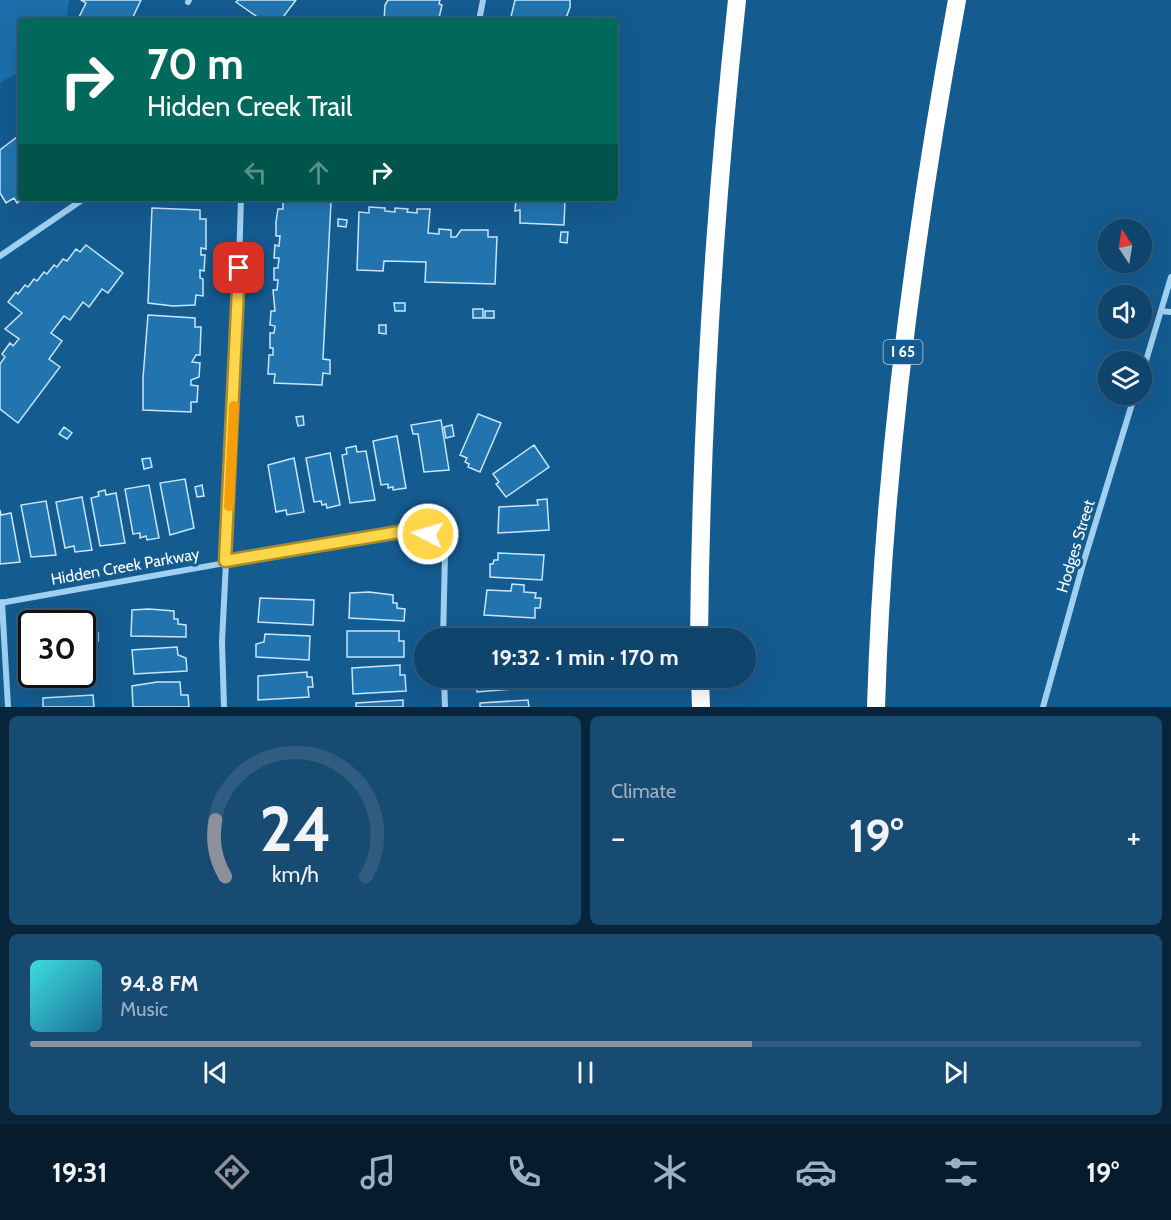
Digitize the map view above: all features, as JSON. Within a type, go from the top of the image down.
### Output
[{"type":"highway","points":[[699,628],[704,400],[711,281],[737,0]]},
{"type":"highway","name":"I 65","points":[[876,707],[887,530],[900,384],[927,176],[957,0]]},
{"type":"highway","points":[[700,688],[701,707]]},
{"type":"street","points":[[480,18],[483,0]]},
{"type":"street","points":[[0,256],[81,201]]},
{"type":"street","points":[[224,707],[222,642],[236,373],[241,201]]},
{"type":"street","points":[[1149,351],[1171,277]]},
{"type":"street","points":[[1161,312],[1171,312]]},
{"type":"street","name":"Hodges Street","points":[[1043,707],[1132,405]]},
{"type":"street","name":"Hidden Creek Parkway","points":[[1,602],[411,530],[428,534],[437,541],[445,555],[443,628]]},
{"type":"street","points":[[1,602],[8,707]]},
{"type":"street","points":[[444,688],[445,707]]},
{"type":"shaded area","points":[[0,0],[69,0],[66,18],[18,18],[18,72],[0,83]]},
{"type":"building","points":[[81,0],[141,0],[133,17],[135,18],[78,18],[86,3]]},
{"type":"building","points":[[238,0],[296,0],[282,18],[259,18],[236,2]]},
{"type":"building","points":[[388,0],[440,0],[439,4],[442,5],[439,18],[384,18],[385,5]]},
{"type":"building","points":[[515,0],[570,0],[566,18],[511,18]]},
{"type":"building","points":[[18,136],[20,201],[17,203],[14,198],[6,203],[0,193],[0,150]]},
{"type":"building","points":[[283,201],[331,202],[323,359],[330,360],[330,374],[323,373],[322,385],[274,383],[275,374],[268,374],[269,355],[273,355],[273,348],[270,348],[270,333],[274,333],[275,326],[270,325],[271,311],[275,311],[273,290],[277,290],[278,280],[274,280],[274,268],[278,268],[279,258],[274,258],[275,245],[279,246],[280,236],[276,236],[276,222],[278,209],[283,209]]},
{"type":"building","points":[[516,201],[565,201],[564,225],[520,223],[520,210],[515,211]]},
{"type":"building","points":[[369,207],[385,208],[385,211],[395,212],[395,208],[408,209],[407,212],[417,213],[417,209],[430,209],[428,233],[439,234],[439,229],[451,230],[451,237],[456,237],[461,230],[488,230],[488,237],[497,237],[495,284],[425,282],[426,262],[384,261],[383,271],[357,270],[359,212],[369,213]]},
{"type":"building","points":[[152,208],[200,210],[200,219],[206,219],[206,249],[201,248],[201,255],[205,255],[204,271],[200,270],[200,278],[203,279],[203,296],[196,295],[195,305],[173,306],[148,303]]},
{"type":"building","points":[[338,219],[347,220],[346,227],[338,226]]},
{"type":"building","points":[[561,232],[568,232],[567,243],[560,242]]},
{"type":"building","points":[[86,245],[123,273],[108,293],[102,289],[89,307],[83,302],[70,320],[64,316],[51,333],[62,341],[49,359],[60,367],[18,423],[0,409],[0,364],[5,357],[2,354],[10,343],[13,346],[19,339],[5,329],[22,313],[8,302],[25,285],[28,287],[34,279],[37,281],[44,272],[47,274],[54,265],[57,267],[63,259],[67,261],[76,249],[80,252]]},
{"type":"building","points":[[394,303],[405,303],[405,311],[395,311]]},
{"type":"building","points":[[473,309],[483,309],[483,318],[473,318]]},
{"type":"building","points":[[485,311],[494,311],[494,318],[485,318]]},
{"type":"building","points":[[148,315],[195,318],[195,327],[201,327],[200,355],[196,355],[192,362],[200,363],[199,377],[191,380],[191,385],[198,386],[197,402],[191,402],[191,412],[143,410]]},
{"type":"building","points":[[379,325],[386,325],[386,334],[379,333]]},
{"type":"building","points":[[478,414],[501,423],[480,472],[468,467],[469,464],[465,462],[467,458],[460,455]]},
{"type":"building","points":[[303,416],[304,425],[298,426],[296,417]]},
{"type":"building","points":[[441,420],[449,470],[424,472],[418,434],[413,434],[411,425]]},
{"type":"building","points":[[452,425],[454,436],[446,438],[444,427]]},
{"type":"building","points":[[64,427],[72,433],[67,439],[59,434]]},
{"type":"building","points":[[397,436],[406,488],[393,490],[393,487],[388,488],[388,484],[381,485],[373,441]]},
{"type":"building","points":[[534,445],[549,467],[506,497],[496,484],[499,482],[493,474]]},
{"type":"building","points":[[356,446],[357,452],[366,451],[375,500],[350,503],[342,455],[347,454],[346,448]]},
{"type":"building","points":[[330,453],[340,505],[327,508],[326,504],[322,505],[321,501],[314,502],[306,458]]},
{"type":"building","points":[[150,458],[152,467],[144,469],[142,459]]},
{"type":"building","points":[[294,458],[304,512],[287,515],[286,510],[276,512],[268,465]]},
{"type":"building","points":[[185,479],[194,528],[170,535],[160,483]]},
{"type":"building","points":[[149,485],[159,538],[147,540],[146,536],[140,538],[140,533],[133,534],[125,489]]},
{"type":"building","points":[[202,485],[204,496],[197,497],[195,487]]},
{"type":"building","points":[[105,490],[106,495],[116,493],[125,543],[100,546],[91,498],[99,496],[98,492]]},
{"type":"building","points":[[82,497],[92,550],[75,552],[74,546],[65,548],[56,502]]},
{"type":"building","points":[[547,499],[549,530],[498,533],[499,507],[538,505],[537,500]]},
{"type":"building","points":[[46,501],[56,555],[31,557],[21,505]]},
{"type":"building","points":[[0,510],[1,515],[11,513],[20,562],[0,564]]},
{"type":"building","points":[[498,553],[544,555],[542,580],[490,577],[490,564],[498,560]]},
{"type":"building","points":[[512,584],[524,585],[524,592],[536,593],[535,598],[541,598],[540,608],[535,608],[535,618],[484,615],[487,590],[511,591]]},
{"type":"building","points":[[369,592],[393,595],[393,603],[397,603],[397,608],[405,609],[404,621],[349,618],[350,593]]},
{"type":"building","points":[[260,598],[314,600],[313,625],[258,622]]},
{"type":"building","points":[[132,610],[174,611],[174,619],[178,619],[178,624],[186,625],[186,637],[131,636]]},
{"type":"building","points":[[347,631],[399,631],[399,641],[404,641],[404,657],[347,657]]},
{"type":"building","points":[[265,634],[310,636],[309,660],[256,657],[256,644],[264,642]]},
{"type":"building","points":[[177,647],[178,655],[186,658],[187,671],[134,674],[132,650]]},
{"type":"building","points":[[400,665],[400,675],[405,675],[406,691],[353,694],[352,668]]},
{"type":"building","points":[[307,672],[307,677],[312,677],[313,687],[308,687],[309,697],[258,700],[258,676]]},
{"type":"building","points":[[157,682],[180,682],[181,695],[188,695],[189,707],[133,707],[132,686]]},
{"type":"building","points":[[477,688],[527,688],[477,692]]},
{"type":"building","points":[[93,695],[94,707],[43,707],[43,698]]},
{"type":"building","points":[[403,700],[403,707],[356,707],[356,703]]},
{"type":"building","points":[[528,700],[529,707],[480,707],[480,703]]},
{"type":"slow traffic","points":[[229,506],[234,406]]},
{"type":"route","points":[[239,268],[225,561],[411,530],[428,534]]}]
